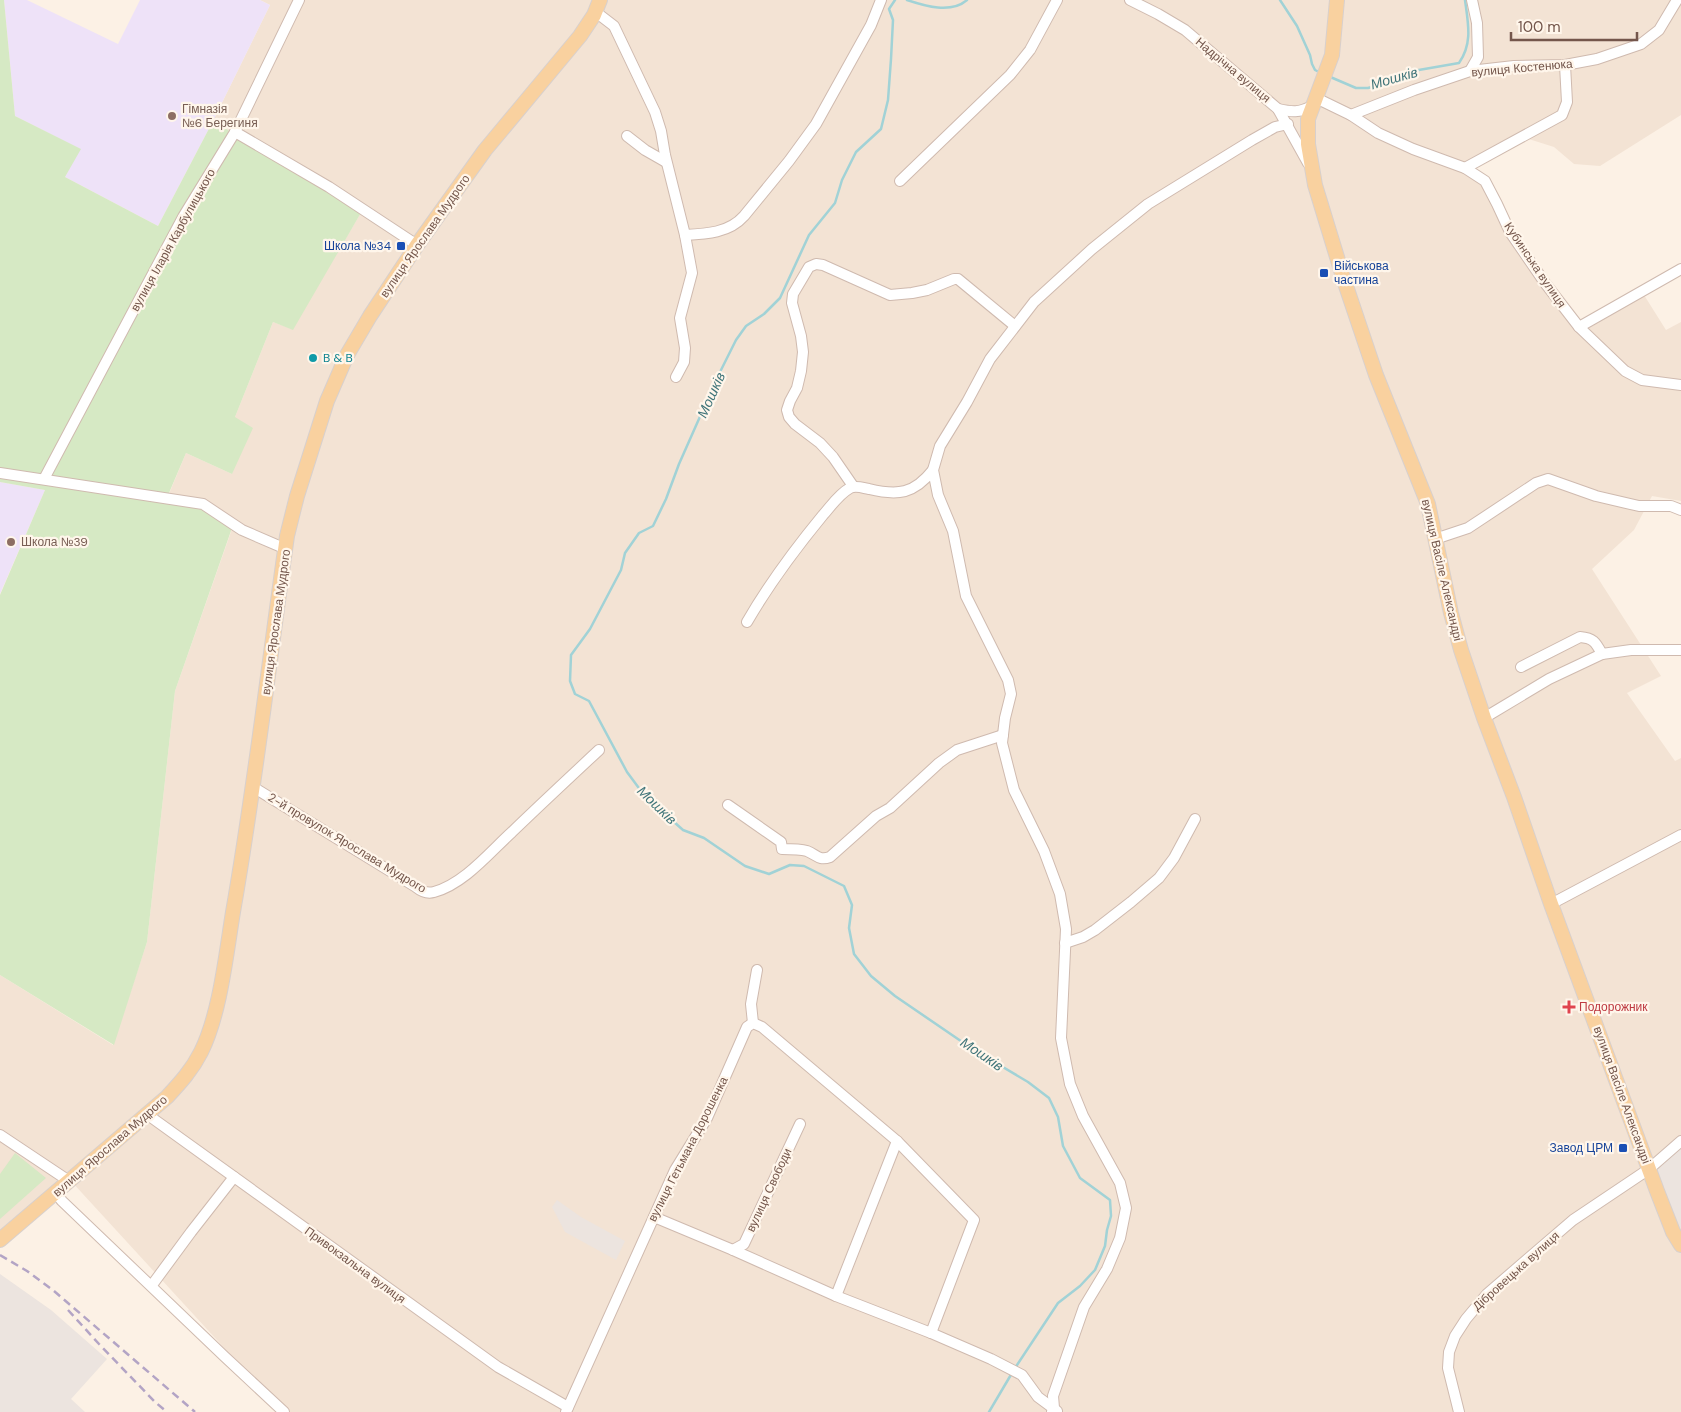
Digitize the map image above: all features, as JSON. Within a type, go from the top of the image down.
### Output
[{"type":"main road","name":"вулиця Ярослава Мудрого","points":[[0,1240],[68,1180],[148,1115],[189,1074],[202,1052],[212,1024],[221,983],[246,840],[286,549],[297,496],[326,401],[348,355],[417,244],[485,150],[555,68],[594,15],[600,0]]},
{"type":"main road","name":"вулиця Васіле Александрі","points":[[1337,0],[1336,23],[1330,64],[1308,119],[1310,166],[1344,280],[1376,375],[1428,504],[1450,613],[1484,718],[1649,1169],[1673,1232],[1681,1245]]},
{"type":"street","name":"вулиця Іларія Карбулицького","points":[[44,479],[184,217],[235,132],[299,0]]},
{"type":"street","points":[[685,235],[712,233],[737,224],[744,216],[789,161],[816,124],[870,25],[881,0]]},
{"type":"street","points":[[900,181],[1010,75],[1030,50],[1057,0]]},
{"type":"street","name":"Надрічна вулиця","points":[[1130,0],[1185,30],[1278,109],[1310,166]]},
{"type":"street","points":[[1470,72],[1478,57],[1477,23],[1472,0]]},
{"type":"street","name":"вулиця Костенюка","points":[[1351,115],[1414,90],[1470,72],[1514,66],[1565,66],[1597,59],[1640,44],[1659,30],[1677,0]]},
{"type":"street","points":[[594,15],[601,16],[614,26],[655,112],[685,235],[692,273],[680,318],[684,362],[676,377]]},
{"type":"street","points":[[1465,168],[1562,115],[1568,102],[1565,66]]},
{"type":"street","points":[[1278,109],[1293,112],[1303,111],[1314,102]]},
{"type":"street","name":"Кубинська вулиця","points":[[1314,102],[1351,115],[1378,133],[1413,149],[1465,168],[1485,181],[1510,232],[1545,283],[1580,327],[1625,371],[1642,380],[1681,385]]},
{"type":"street","points":[[1016,326],[958,279],[927,290],[890,295],[823,265],[816,264],[809,268],[793,294],[792,303],[801,336],[803,352],[797,388],[787,410],[789,417],[795,424],[820,443],[833,457],[854,486],[894,493],[910,490],[924,482],[933,470],[940,446],[990,359],[1016,326],[1034,302],[1092,249],[1148,204],[1252,140],[1275,127],[1288,124]]},
{"type":"street","points":[[235,132],[328,186],[417,244]]},
{"type":"street","points":[[627,136],[645,150],[666,162]]},
{"type":"street","points":[[1580,327],[1681,269]]},
{"type":"street","points":[[933,470],[938,495],[953,531],[966,596],[1008,680],[1011,694],[1005,718],[1002,743],[1014,790],[1044,851],[1060,894],[1066,929],[1061,1038],[1070,1084],[1083,1116],[1120,1183],[1126,1208],[1120,1238],[1107,1269],[1084,1307],[1053,1396],[1055,1411]]},
{"type":"street","points":[[0,473],[203,504],[242,530],[286,549]]},
{"type":"street","points":[[1435,539],[1468,528],[1536,483],[1548,479],[1596,496],[1639,506],[1666,505],[1681,510]]},
{"type":"street","points":[[747,622],[768,585],[811,529],[837,499],[854,486]]},
{"type":"street","points":[[1521,667],[1580,638],[1590,638],[1595,641],[1602,654]]},
{"type":"street","points":[[1484,718],[1549,679],[1602,654],[1631,650],[1681,650]]},
{"type":"street","points":[[728,805],[781,842],[782,849],[806,851],[818,858],[824,859],[830,857],[876,816],[890,808],[939,763],[957,750],[1003,735]]},
{"type":"street","name":"2-й провулок Ярослава Мудрого","points":[[253,787],[424,892],[432,893],[467,874],[483,861],[599,750]]},
{"type":"street","points":[[1065,943],[1083,937],[1095,930],[1159,878],[1174,858],[1194,819]]},
{"type":"street","points":[[1552,904],[1681,835]]},
{"type":"street","points":[[757,970],[751,1004],[753,1023],[762,1027],[898,1142],[974,1220],[931,1333]]},
{"type":"street","name":"вулиця Гетьмана Дорошенка","points":[[567,1409],[675,1170],[707,1118],[746,1026],[753,1023]]},
{"type":"street","name":"Привокзальна вулиця","points":[[148,1115],[498,1367],[567,1409]]},
{"type":"street","name":"вулиця Свободи","points":[[733,1250],[744,1244],[800,1124]]},
{"type":"street","points":[[0,1136],[68,1180]]},
{"type":"street","name":"Дібровецька вулиця","points":[[1459,1412],[1448,1368],[1449,1352],[1454,1336],[1466,1319],[1487,1294],[1574,1220],[1649,1169],[1681,1141]]},
{"type":"street","points":[[836,1296],[898,1142]]},
{"type":"street","points":[[152,1286],[234,1177]]},
{"type":"street","points":[[55,1192],[284,1412]]},
{"type":"street","points":[[654,1217],[836,1296],[931,1333],[1007,1367],[1022,1375],[1038,1397],[1055,1411]]},
{"type":"shaded area","points":[[4,0],[27,0],[118,44],[140,0],[260,0],[270,5],[213,121],[158,226],[65,177],[80,149],[15,116]]},
{"type":"shaded area","points":[[260,0],[1681,0],[1681,115],[1600,166],[1574,164],[1554,147],[1519,136],[1463,163],[1487,191],[1511,242],[1581,333],[1644,295],[1666,330],[1681,322],[1681,501],[1652,496],[1634,530],[1592,569],[1661,676],[1627,693],[1675,761],[1681,758],[1681,1412],[283,1412],[71,1181],[0,1243],[0,975],[113,1045],[147,942],[175,691],[232,529],[166,501],[186,453],[232,474],[235,417],[273,322],[292,329],[362,211],[213,121],[270,5]]},
{"type":"shaded area","name":"Школа №39","points":[[0,482],[45,490],[0,594]]},
{"type":"shaded area","points":[[1681,1144],[1681,1229],[1653,1166]]},
{"type":"shaded area","points":[[557,1200],[581,1217],[625,1241],[616,1260],[565,1232],[552,1207]]},
{"type":"shaded area","points":[[0,1274],[51,1310],[107,1359],[71,1399],[85,1412],[0,1412]]},
{"type":"green space","points":[[0,0],[4,0],[15,116],[81,149],[65,177],[158,226],[213,121],[362,211],[293,330],[273,322],[235,417],[253,428],[232,474],[186,453],[166,500],[205,510],[232,528],[175,691],[147,942],[114,1045],[0,975],[0,595],[45,490],[0,482]]},
{"type":"green space","points":[[15,1153],[46,1178],[0,1219],[0,1174]]},
{"type":"waterway","name":"Мошків","points":[[895,0],[889,9],[893,20],[891,59],[888,100],[881,129],[856,152],[842,180],[835,203],[809,235],[780,298],[764,314],[746,326],[736,340],[718,376],[653,526],[639,533],[625,553],[621,570],[590,629],[571,655],[570,681],[575,694],[589,701],[627,772],[644,795],[683,830],[704,838],[745,866],[769,874],[790,865],[804,866],[844,886],[852,905],[849,928],[854,954],[871,976],[895,996],[974,1050],[1028,1082],[1049,1098],[1058,1117],[1063,1146],[1080,1178],[1110,1200],[1111,1216],[1105,1246],[1095,1270],[1080,1286],[1058,1303],[1015,1368]]},
{"type":"waterway","name":"Мошків","points":[[907,0],[946,8],[961,4],[967,0]]},
{"type":"waterway","name":"Мошків","points":[[1280,0],[1297,26],[1315,70],[1321,73]]},
{"type":"waterway","name":"Мошків","points":[[1328,76],[1356,88],[1368,88],[1389,82],[1413,71],[1459,63],[1468,40],[1465,0]]},
{"type":"waterway","name":"Мошків","points":[[989,1412],[1012,1373]]},
{"type":"railway","points":[[0,1255],[27,1271],[54,1291],[195,1412]]},
{"type":"railway","points":[[68,1310],[155,1402],[167,1412]]},
{"type":"place","name":"Гімназія №6 Берегиня","points":[[172,116]]},
{"type":"place","name":"Школа №34","points":[[401,246]]},
{"type":"place","name":"Військова частина","points":[[1324,273]]},
{"type":"place","name":"B & B","points":[[313,358]]},
{"type":"place","name":"Школа №39","points":[[11,542]]},
{"type":"place","name":"Подорожник","points":[[1569,1007]]},
{"type":"place","name":"Завод ЦРМ","points":[[1623,1148]]}]
